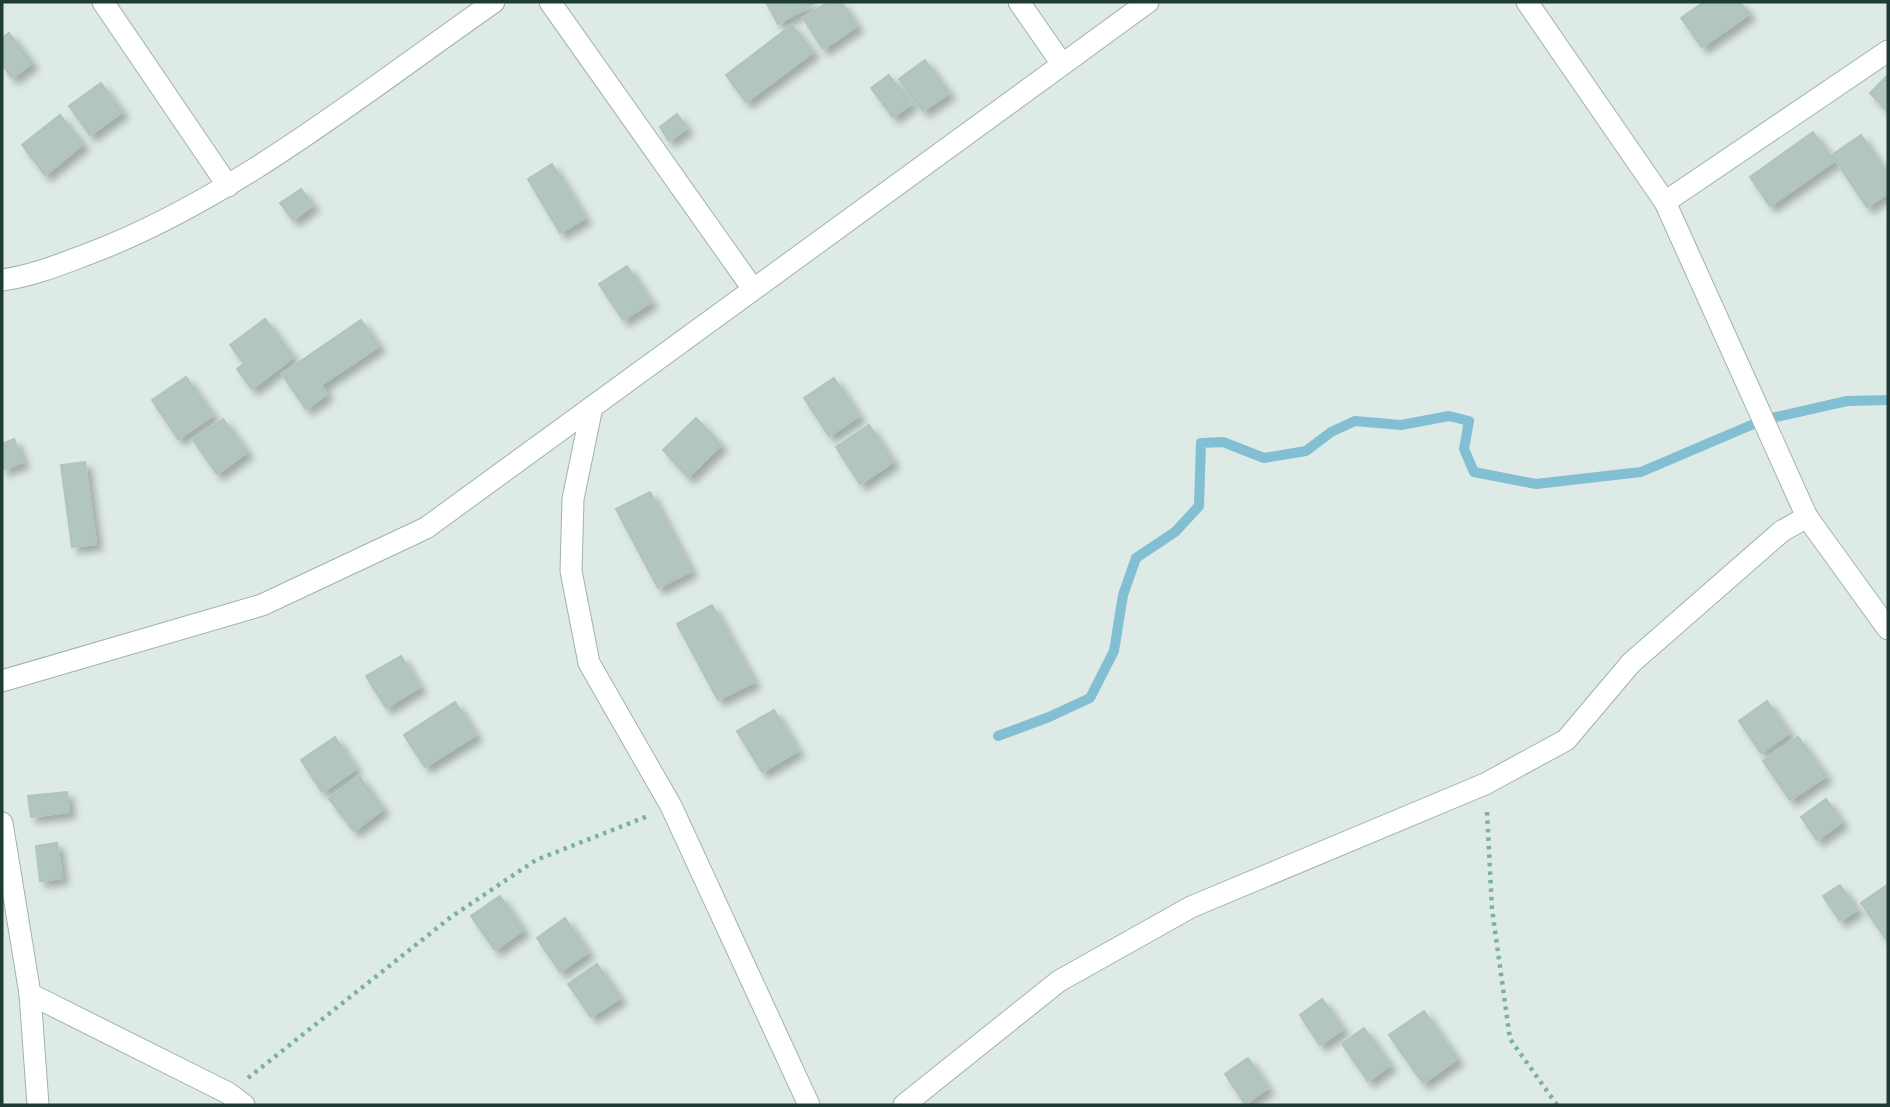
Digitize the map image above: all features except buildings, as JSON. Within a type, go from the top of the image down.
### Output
[{"type":"street","points":[[103,2],[228,186]]},
{"type":"street","points":[[2,280],[27,277],[128,239],[228,186],[494,2]]},
{"type":"street","points":[[550,2],[753,289]]},
{"type":"street","points":[[1019,2],[1062,64]]},
{"type":"street","points":[[2,681],[262,605],[426,527],[1148,2]]},
{"type":"street","points":[[1527,2],[1665,202],[1807,517],[1888,629]]},
{"type":"street","points":[[1665,202],[1888,51]]},
{"type":"street","points":[[592,407],[573,499],[570,570],[589,663],[671,806],[809,1105]]},
{"type":"street","points":[[904,1105],[1059,981],[1191,907],[1485,783],[1566,740],[1631,663],[1782,531],[1807,517]]},
{"type":"street","points":[[2,823],[30,993],[38,1105]]},
{"type":"street","points":[[30,993],[236,1099]]},
{"type":"path","points":[[1485,783],[1492,909],[1510,1039],[1557,1105]]},
{"type":"path","points":[[236,1099],[451,917],[536,860],[671,806]]},
{"type":"waterway","points":[[998,736],[1090,698],[1114,651],[1123,595],[1136,558],[1175,532],[1199,506],[1201,443],[1223,442],[1264,458],[1306,451],[1331,432],[1355,421],[1401,425],[1449,416],[1469,421],[1464,449],[1474,472],[1536,484],[1641,472],[1763,420],[1847,401],[1888,400]]}]
